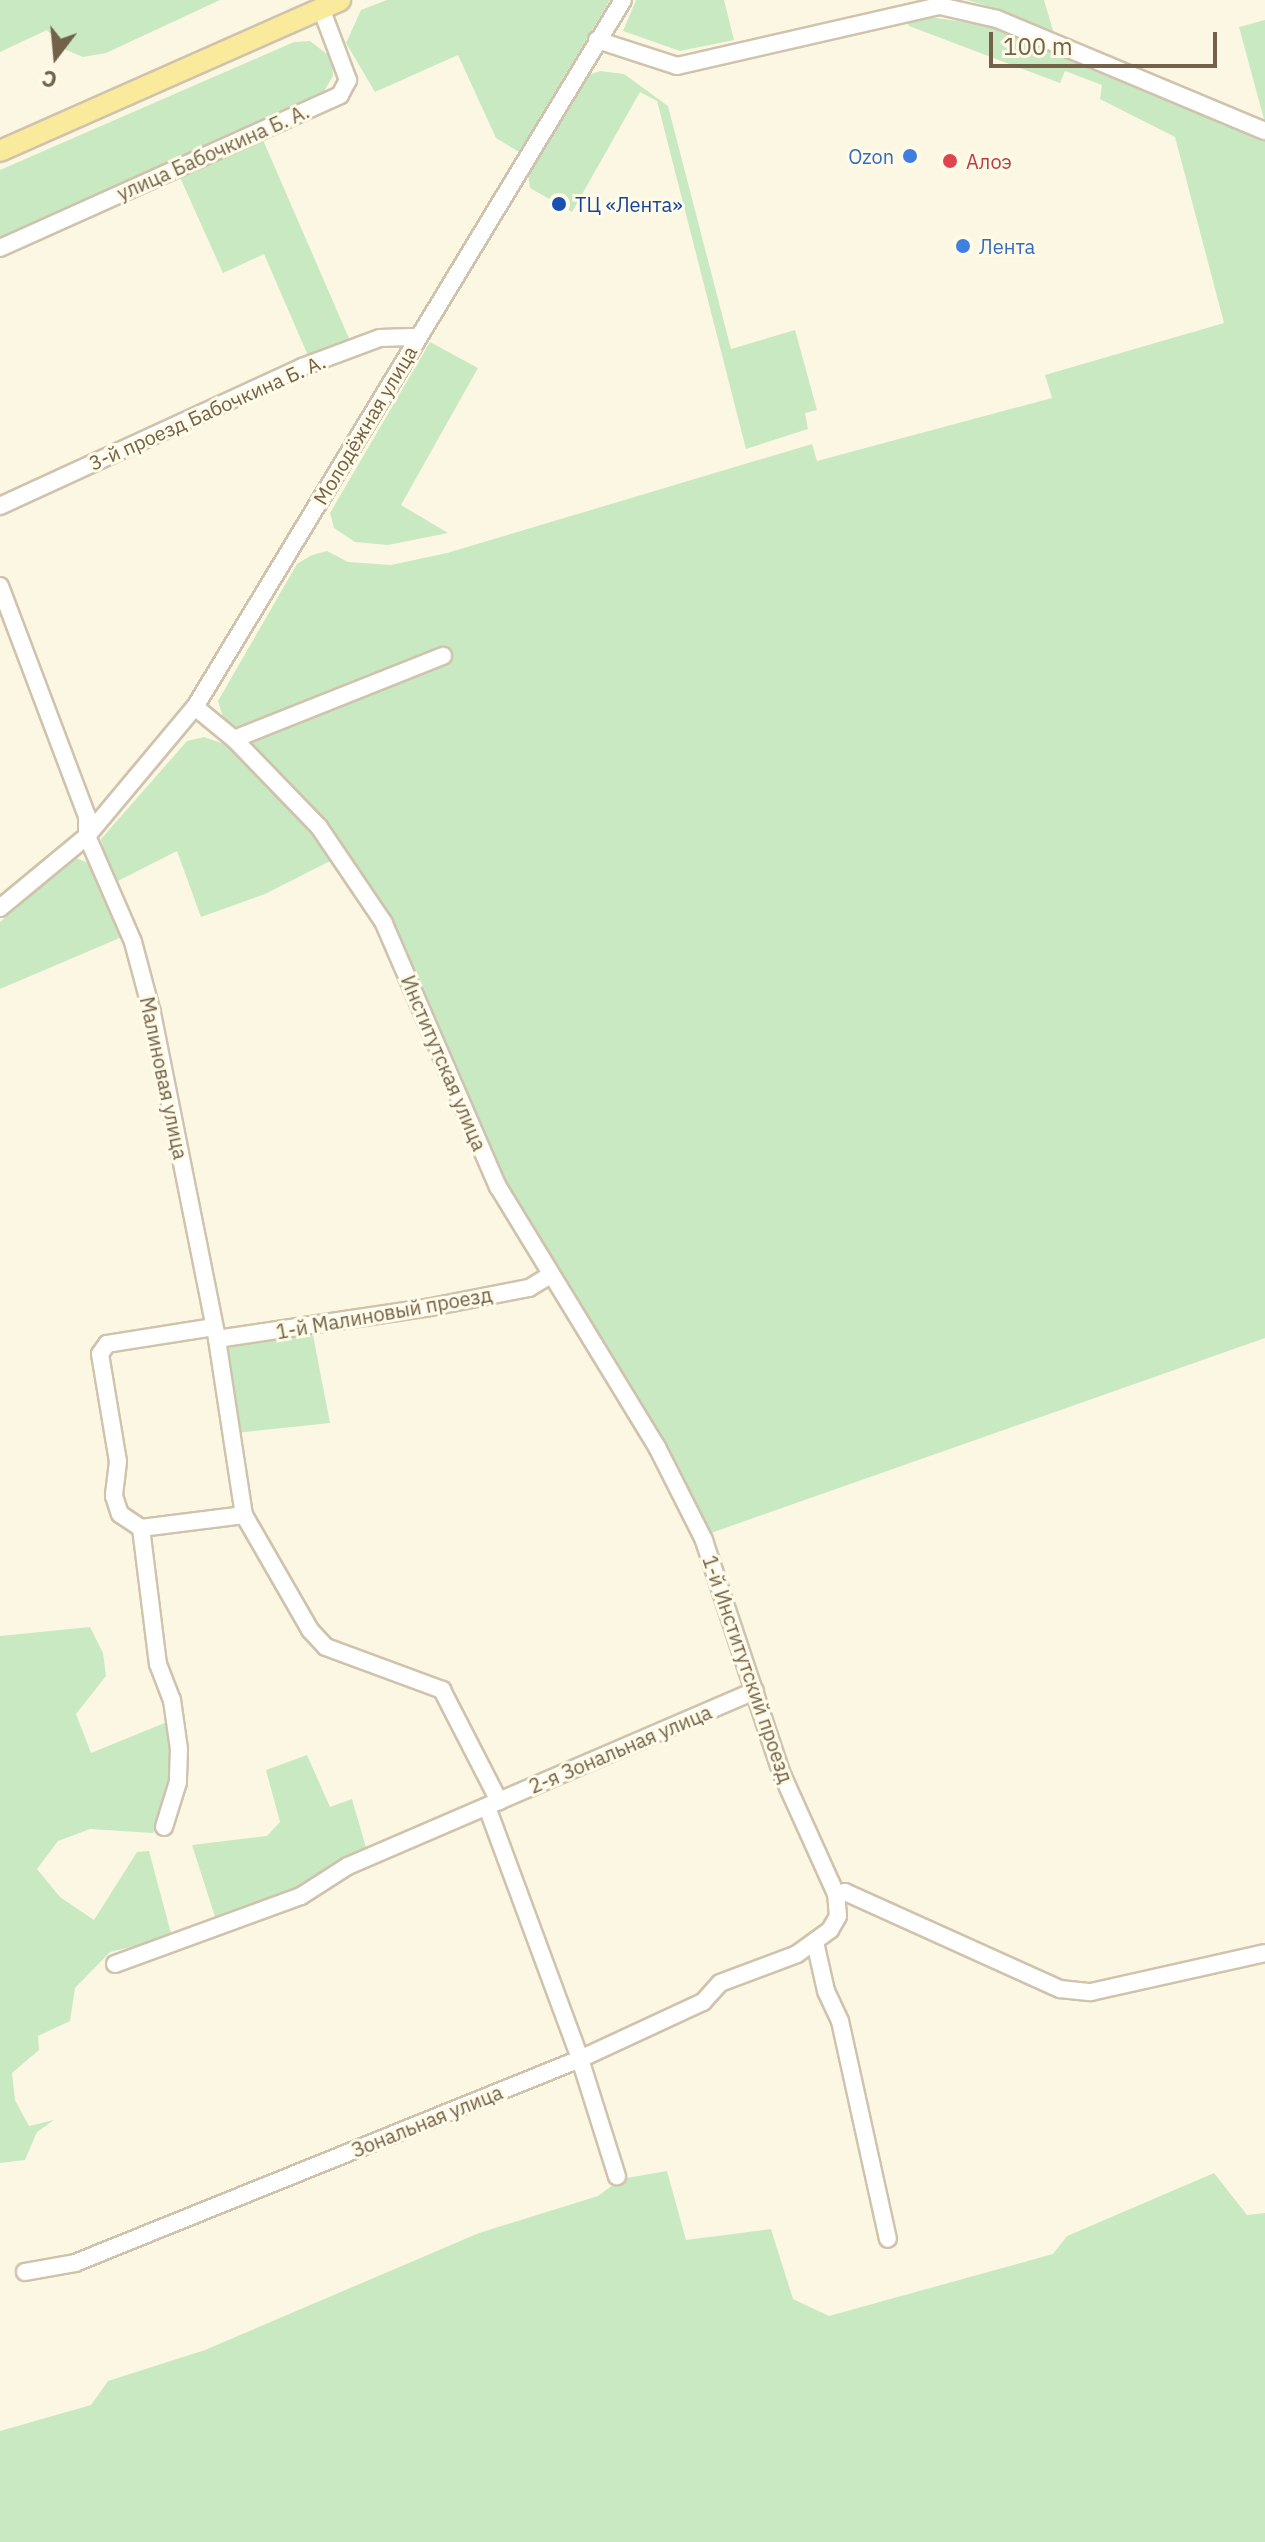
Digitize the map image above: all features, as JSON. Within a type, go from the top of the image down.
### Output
[{"type":"main road","points":[[0,151],[330,4]]},
{"type":"street","name":"Молодёжная улица","points":[[0,908],[87,836],[195,707],[623,0]]},
{"type":"street","name":"улица Бабочкина Б. А.","points":[[0,248],[340,95],[348,80],[330,4]]},
{"type":"street","points":[[597,40],[677,66],[940,6],[997,19],[1265,131]]},
{"type":"street","name":"3-й проезд Бабочкина Б. А.","points":[[0,506],[302,367],[380,338],[418,337]]},
{"type":"street","points":[[0,586],[87,816],[87,836]]},
{"type":"street","points":[[234,739],[443,656]]},
{"type":"street","name":"Институтская улица","points":[[195,707],[234,739],[319,827],[384,923],[498,1187],[549,1276],[657,1447]]},
{"type":"street","name":"Малиновая улица","points":[[87,836],[133,942],[152,1013],[216,1333],[244,1515],[310,1630],[326,1647],[442,1690],[493,1804],[617,2176]]},
{"type":"street","name":"1-й Малиновый проезд","points":[[216,1333],[431,1307],[529,1288],[549,1276]]},
{"type":"street","points":[[216,1333],[107,1344],[100,1354],[118,1462],[114,1496],[120,1514],[141,1528],[244,1515]]},
{"type":"street","name":"1-й Институтский проезд","points":[[657,1447],[704,1540],[781,1772],[836,1894]]},
{"type":"street","points":[[141,1528],[158,1664],[172,1700],[179,1749],[178,1782],[164,1827]]},
{"type":"street","name":"2-я Зональная улица","points":[[493,1804],[755,1691]]},
{"type":"street","points":[[115,1964],[301,1896],[348,1866],[493,1804]]},
{"type":"street","points":[[836,1894],[845,1892],[1060,1989],[1091,1992],[1265,1953]]},
{"type":"street","name":"Зональная улица","points":[[25,2272],[75,2263],[580,2059],[703,2002],[720,1983],[797,1954],[815,1942],[838,1916],[836,1894]]},
{"type":"street","points":[[815,1942],[826,1991],[840,2021],[888,2239]]},
{"type":"green space","points":[[0,0],[220,0],[106,53],[83,57],[64,49],[47,30],[0,52]]},
{"type":"green space","points":[[387,0],[610,0],[519,152],[496,138],[458,55],[375,92],[346,43],[361,10]]},
{"type":"green space","points":[[636,0],[724,0],[734,40],[680,51],[623,31]]},
{"type":"green space","points":[[967,0],[1044,0],[1055,37],[991,7]]},
{"type":"green space","points":[[923,16],[992,26],[1265,137],[1265,1338],[711,1533],[665,1441],[499,1174],[392,923],[320,814],[223,717],[218,701],[297,564],[312,555],[327,551],[348,562],[391,565],[447,553],[812,444],[817,461],[1052,398],[1045,375],[1224,323],[1175,137],[1100,99],[1102,85],[1065,71],[1060,83],[909,26],[907,21]]},
{"type":"green space","points":[[1265,20],[1265,123],[1239,27]]},
{"type":"green space","points":[[310,41],[332,58],[333,76],[323,93],[0,241],[0,170],[294,42]]},
{"type":"green space","points":[[600,71],[624,74],[668,106],[731,349],[795,330],[817,410],[805,413],[808,429],[746,449],[657,101],[640,92],[572,212],[530,188],[528,175],[585,76]]},
{"type":"green space","points":[[263,140],[351,343],[309,358],[264,254],[223,273],[178,173]]},
{"type":"green space","points":[[430,342],[478,368],[401,505],[448,533],[388,545],[355,542],[334,528],[330,513]]},
{"type":"green space","points":[[204,737],[230,746],[334,859],[265,894],[201,917],[177,851],[112,884],[101,839],[187,741]]},
{"type":"green space","points":[[76,858],[93,865],[122,937],[0,989],[0,922]]},
{"type":"green space","points":[[312,1330],[330,1423],[236,1433],[228,1348]]},
{"type":"green space","points":[[90,1627],[103,1653],[106,1676],[76,1714],[91,1753],[167,1722],[172,1783],[153,1833],[90,1829],[58,1841],[37,1869],[60,1897],[94,1920],[137,1852],[149,1851],[172,1937],[110,1952],[75,1988],[70,2021],[38,2036],[39,2050],[12,2073],[15,2100],[29,2126],[54,2120],[37,2132],[25,2160],[0,2163],[0,1636]]},
{"type":"green space","points":[[307,1755],[330,1807],[352,1799],[367,1851],[299,1891],[216,1920],[192,1845],[267,1836],[280,1822],[266,1770]]},
{"type":"green space","points":[[667,2171],[686,2240],[771,2229],[793,2299],[829,2316],[1053,2254],[1067,2236],[1214,2173],[1247,2215],[1265,2213],[1265,2542],[0,2542],[0,2431],[91,2405],[108,2381],[205,2350],[479,2233],[598,2196],[621,2179]]},
{"type":"place","name":"Ozon","points":[[910,156]]},
{"type":"place","name":"Алоэ","points":[[950,161]]},
{"type":"place","name":"ТЦ «Лента»","points":[[559,204]]},
{"type":"place","name":"Лента","points":[[963,246]]}]
